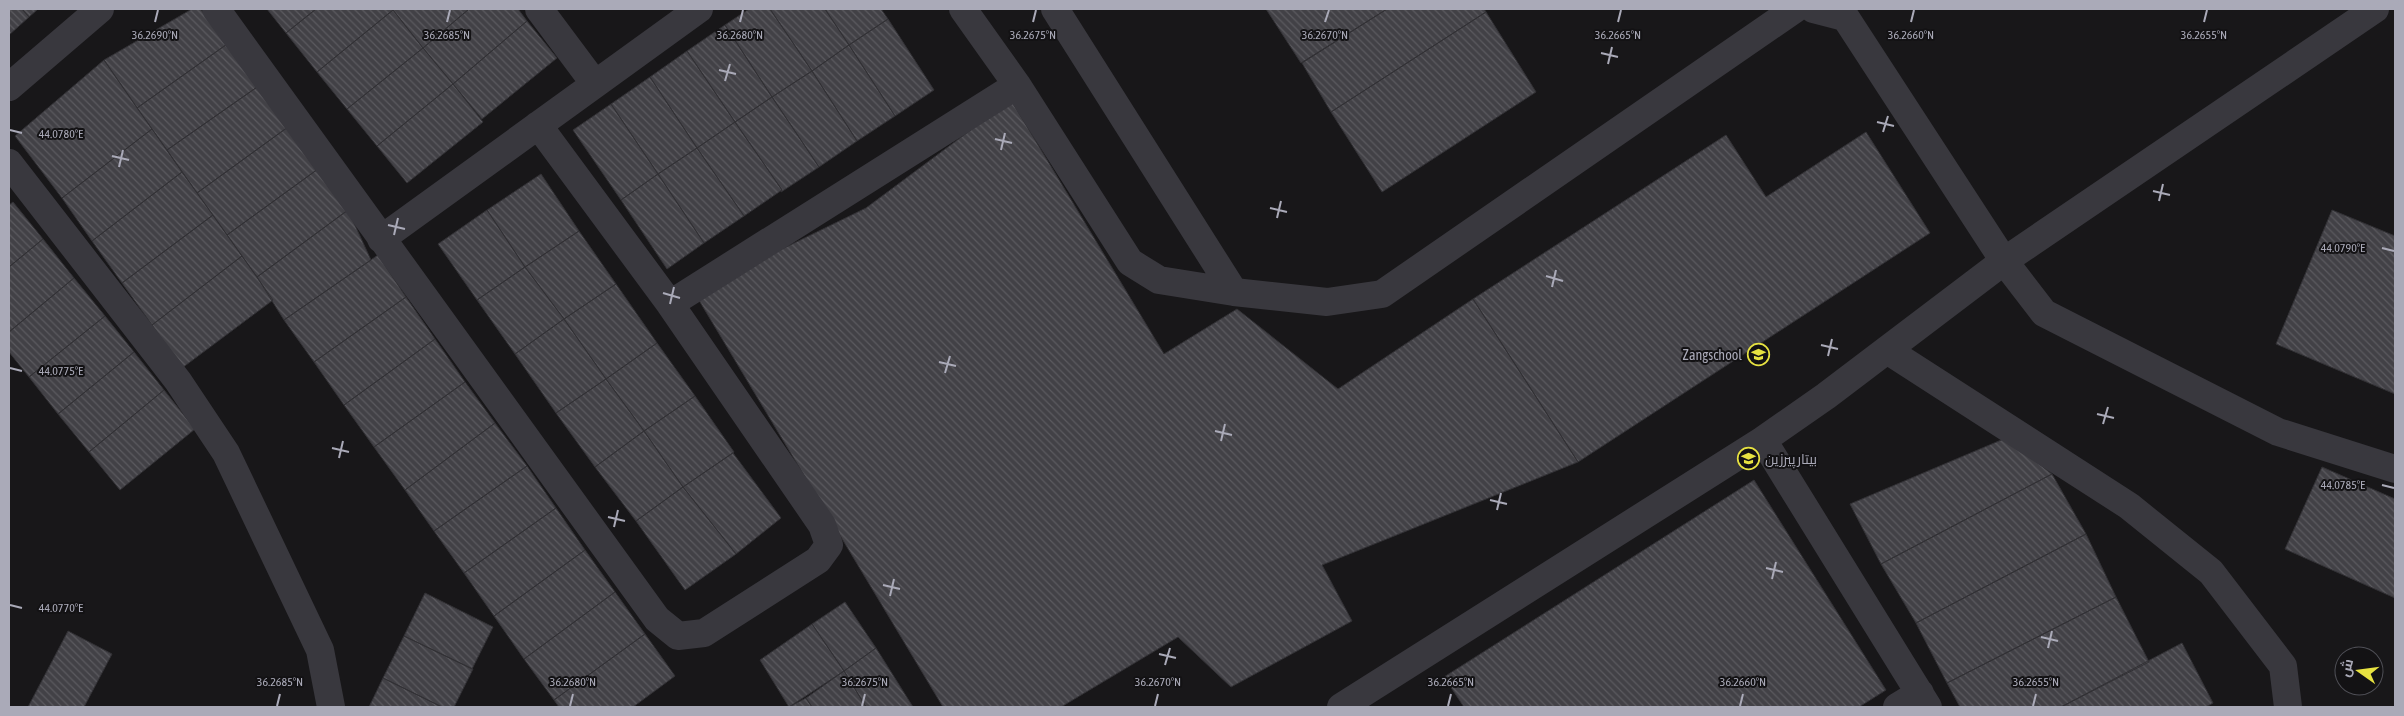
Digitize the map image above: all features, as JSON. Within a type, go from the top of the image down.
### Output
[{"type":"street","points":[[9,87],[100,9]]},
{"type":"street","points":[[216,9],[657,619],[678,636],[704,633],[818,560],[829,545],[822,525],[670,304],[538,126]]},
{"type":"street","points":[[539,9],[595,84]]},
{"type":"street","points":[[381,239],[699,9]]},
{"type":"street","points":[[963,9],[1017,85],[1130,262],[1159,280],[1234,292],[1327,302],[1382,294],[1795,9]]},
{"type":"street","points":[[1055,9],[1234,292]]},
{"type":"street","points":[[1813,9],[1842,13],[2004,261],[2044,313],[2278,432],[2395,469]]},
{"type":"street","points":[[1341,707],[1763,440],[1887,350],[2004,261],[2375,9]]},
{"type":"street","points":[[670,304],[1017,85]]},
{"type":"street","points":[[9,163],[178,381],[226,453],[320,650],[331,707]]},
{"type":"street","points":[[1887,350],[2129,506],[2211,572],[2283,666],[2288,707]]},
{"type":"street","points":[[1763,440],[1924,700],[1897,707]]},
{"type":"building","points":[[9,9],[22,9],[29,17],[9,35]]},
{"type":"building","points":[[22,9],[38,9],[29,17]]},
{"type":"building","points":[[192,9],[200,9],[230,42],[137,108],[104,60]]},
{"type":"building","points":[[267,9],[316,9],[286,33]]},
{"type":"building","points":[[316,9],[393,10],[317,72],[286,33]]},
{"type":"building","points":[[469,9],[423,48],[393,10]]},
{"type":"building","points":[[469,9],[518,9],[527,21],[453,84],[423,48]]},
{"type":"building","points":[[749,9],[770,9],[812,71],[772,97],[725,25]]},
{"type":"building","points":[[770,9],[825,9],[849,45],[812,71]]},
{"type":"building","points":[[825,9],[881,9],[888,19],[849,45]]},
{"type":"building","points":[[1266,9],[1387,9],[1301,63]]},
{"type":"building","points":[[1387,9],[1484,9],[1486,12],[1331,112],[1302,63]]},
{"type":"building","points":[[393,10],[423,48],[347,109],[317,72]]},
{"type":"building","points":[[1486,12],[1536,92],[1382,192],[1331,112]]},
{"type":"building","points":[[888,19],[934,90],[895,116],[849,45]]},
{"type":"building","points":[[527,21],[557,58],[482,119],[453,84]]},
{"type":"building","points":[[725,25],[772,97],[735,122],[687,51]]},
{"type":"building","points":[[230,42],[260,85],[167,150],[137,108]]},
{"type":"building","points":[[849,45],[895,116],[857,141],[812,71]]},
{"type":"building","points":[[423,48],[453,84],[377,146],[347,109]]},
{"type":"building","points":[[687,51],[735,122],[697,148],[650,77]]},
{"type":"building","points":[[104,60],[152,129],[62,198],[15,136]]},
{"type":"building","points":[[812,71],[857,141],[819,167],[772,97]]},
{"type":"building","points":[[650,77],[697,148],[658,174],[611,104]]},
{"type":"building","points":[[453,84],[483,122],[407,183],[377,146]]},
{"type":"building","points":[[260,85],[288,127],[197,193],[167,150]]},
{"type":"building","points":[[772,97],[819,167],[781,192],[782,190],[735,122]]},
{"type":"building","points":[[1011,100],[1164,354],[1237,309],[1338,389],[1473,299],[1578,462],[1322,565],[1352,621],[1231,687],[1178,637],[1061,707],[943,707],[694,292],[866,208]]},
{"type":"building","points":[[611,104],[658,174],[621,200],[573,130]]},
{"type":"building","points":[[735,122],[782,190],[744,216],[697,148]]},
{"type":"building","points":[[288,127],[318,169],[227,235],[197,193]]},
{"type":"building","points":[[152,129],[182,172],[92,241],[62,198]]},
{"type":"building","points":[[1866,132],[1930,233],[1578,462],[1473,299],[1726,135],[1766,197]]},
{"type":"building","points":[[697,148],[744,216],[704,243],[658,174]]},
{"type":"building","points":[[318,169],[348,210],[257,277],[227,235]]},
{"type":"building","points":[[182,172],[213,215],[122,283],[92,241]]},
{"type":"building","points":[[541,174],[579,231],[525,267],[487,210]]},
{"type":"building","points":[[658,174],[704,243],[667,269],[621,200]]},
{"type":"building","points":[[13,202],[43,239],[9,267],[9,205]]},
{"type":"building","points":[[348,210],[371,260],[284,320],[257,277]]},
{"type":"building","points":[[487,210],[525,267],[477,300],[438,244]]},
{"type":"building","points":[[2332,210],[2395,236],[2395,394],[2276,344]]},
{"type":"building","points":[[213,215],[242,256],[152,325],[122,283]]},
{"type":"building","points":[[579,231],[616,284],[564,319],[525,267]]},
{"type":"building","points":[[43,239],[74,278],[9,332],[9,267]]},
{"type":"building","points":[[378,255],[406,297],[314,362],[284,320]]},
{"type":"building","points":[[242,256],[273,300],[182,368],[152,325]]},
{"type":"building","points":[[525,267],[564,319],[515,354],[477,300]]},
{"type":"building","points":[[74,278],[105,316],[29,377],[9,352],[9,332]]},
{"type":"building","points":[[616,284],[657,343],[606,379],[564,319]]},
{"type":"building","points":[[406,297],[435,339],[344,405],[314,362]]},
{"type":"building","points":[[105,316],[134,352],[58,414],[29,377]]},
{"type":"building","points":[[564,319],[606,379],[556,413],[515,354]]},
{"type":"building","points":[[435,339],[465,382],[374,447],[344,405]]},
{"type":"building","points":[[657,343],[695,396],[644,431],[606,379]]},
{"type":"building","points":[[134,352],[164,390],[89,452],[58,414]]},
{"type":"building","points":[[606,379],[644,431],[595,467],[556,413]]},
{"type":"building","points":[[465,382],[495,423],[405,490],[374,447]]},
{"type":"building","points":[[164,390],[195,429],[120,490],[89,452]]},
{"type":"building","points":[[695,396],[734,452],[683,487],[644,431]]},
{"type":"building","points":[[495,423],[527,466],[434,531],[405,490]]},
{"type":"building","points":[[644,431],[683,487],[636,521],[595,467]]},
{"type":"building","points":[[2006,438],[2052,474],[1881,564],[1850,504]]},
{"type":"building","points":[[733,453],[781,518],[736,554],[683,487]]},
{"type":"building","points":[[527,466],[556,508],[464,573],[434,531]]},
{"type":"building","points":[[2322,467],[2395,499],[2395,598],[2285,549]]},
{"type":"building","points":[[2052,474],[2086,534],[1916,623],[1881,564]]},
{"type":"building","points":[[1754,480],[1886,690],[1859,707],[1464,707],[1444,677]]},
{"type":"building","points":[[683,487],[736,554],[685,590],[636,521]]},
{"type":"building","points":[[556,508],[585,550],[494,616],[464,573]]},
{"type":"building","points":[[2086,534],[2116,597],[1947,683],[1916,623]]},
{"type":"building","points":[[585,550],[615,592],[524,659],[494,616]]},
{"type":"building","points":[[615,592],[645,634],[554,700],[524,659]]},
{"type":"building","points":[[425,593],[493,627],[472,669],[404,636]]},
{"type":"building","points":[[2116,597],[2149,662],[2061,707],[1960,707],[1947,683]]},
{"type":"building","points":[[845,602],[876,648],[844,671],[812,624]]},
{"type":"building","points":[[812,624],[844,671],[789,707],[760,660]]},
{"type":"building","points":[[68,631],[112,654],[84,707],[28,707]]},
{"type":"building","points":[[645,634],[675,676],[633,707],[559,707],[554,700]]},
{"type":"building","points":[[404,636],[473,669],[454,707],[442,707],[383,678]]},
{"type":"building","points":[[2182,643],[2213,703],[2206,707],[2061,707]]},
{"type":"building","points":[[876,648],[913,707],[866,707],[844,671]]},
{"type":"building","points":[[844,671],[866,707],[812,707],[806,698]]},
{"type":"building","points":[[383,678],[442,707],[369,707]]},
{"type":"building","points":[[806,698],[812,707],[789,707]]},
{"type":"place","name":"Zangschool","points":[[1758,355]]},
{"type":"place","name":"بيتار پيرزين","points":[[1749,459]]}]
